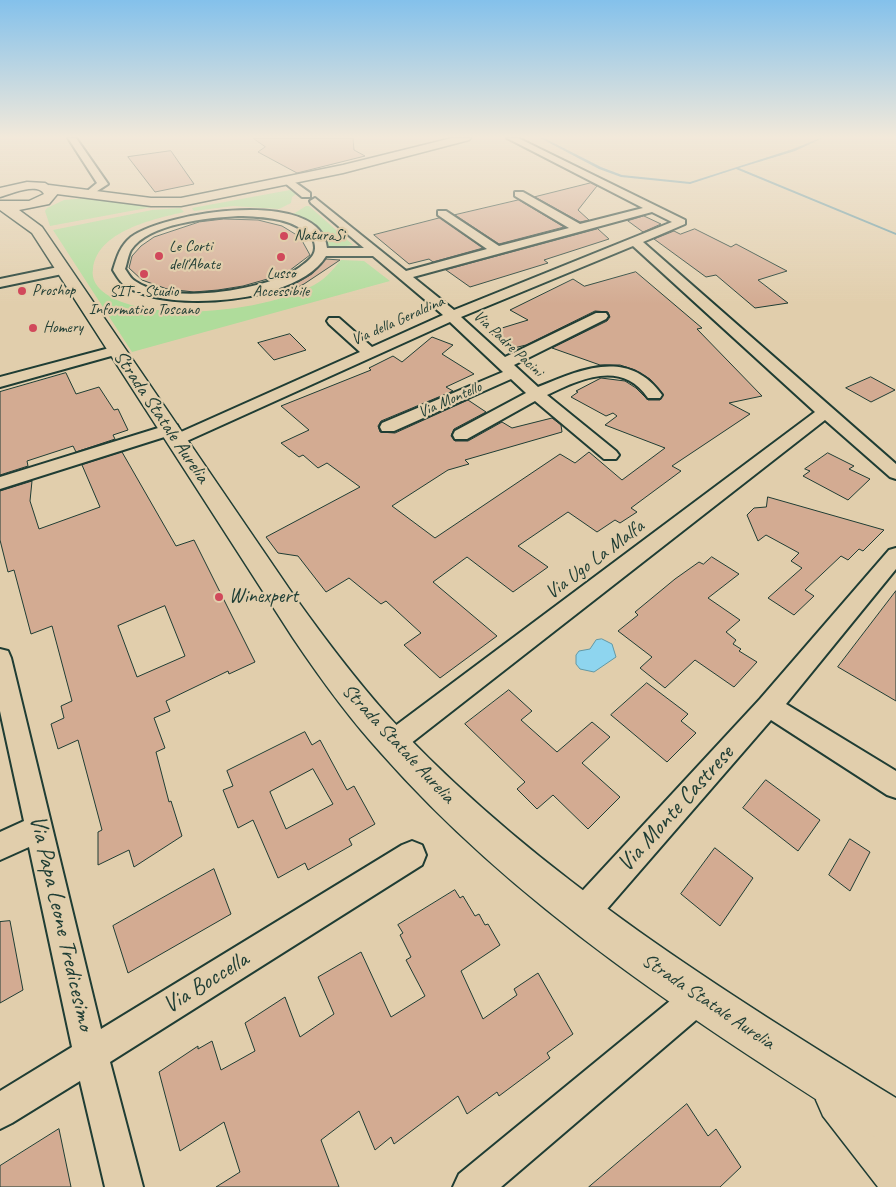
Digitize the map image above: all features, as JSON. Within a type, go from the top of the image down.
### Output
[{"type":"main road","points":[[35,193],[42,205]]},
{"type":"main road","points":[[42,205],[86,193]]},
{"type":"main road","points":[[99,193],[151,202],[175,202],[222,193]]},
{"type":"main road","points":[[1,198],[20,206],[42,205],[82,195],[114,196]]},
{"type":"main road","name":"Strada Statale Aurelia","points":[[1,198],[42,205],[63,270],[320,653],[348,693],[392,743],[481,830],[528,872],[698,998],[896,1124]]},
{"type":"main road","points":[[821,1077],[896,1172]]},
{"type":"street","name":"Via Padre Pacini","points":[[302,193],[452,316],[536,394],[610,455]]},
{"type":"street","points":[[624,193],[654,208]]},
{"type":"street","points":[[519,194],[578,228]]},
{"type":"street","points":[[280,216],[308,199]]},
{"type":"street","points":[[403,276],[654,208]]},
{"type":"street","name":"Via della Geraldina","points":[[0,482],[174,435],[370,353],[452,316],[681,222],[654,208]]},
{"type":"street","points":[[227,213],[280,216],[310,230],[318,238],[321,252],[309,268],[289,280],[261,290],[220,297],[184,298],[148,292],[131,284],[121,270],[120,260],[127,248],[148,233],[167,225],[199,217],[227,213]]},
{"type":"street","points":[[442,213],[496,250]]},
{"type":"street","points":[[635,241],[825,412],[896,472]]},
{"type":"street","points":[[321,252],[374,252]]},
{"type":"street","points":[[0,284],[63,270]]},
{"type":"street","name":"Via Montello","points":[[388,428],[508,369],[601,316]]},
{"type":"street","points":[[334,321],[370,353]]},
{"type":"street","points":[[0,382],[117,350]]},
{"type":"street","points":[[461,435],[536,394],[576,377],[611,370],[634,375],[654,395]]},
{"type":"street","name":"Via Ugo La Malfa","points":[[392,743],[825,412]]},
{"type":"street","name":"Via Monte Castrese","points":[[583,913],[769,706],[896,555]]},
{"type":"street","name":"Via Papa Leone Tredicesimo","points":[[0,658],[91,1055],[124,1187]]},
{"type":"street","points":[[769,706],[896,786]]},
{"type":"street","points":[[0,846],[40,828]]},
{"type":"street","name":"Via Boccella","points":[[0,1111],[412,854]]},
{"type":"street","points":[[472,1187],[698,998]]},
{"type":"green space","points":[[272,193],[296,194],[292,197],[291,203],[279,209],[233,206],[194,211],[192,208]]},
{"type":"green space","points":[[86,198],[152,207],[50,226],[45,211],[47,208],[64,200]]},
{"type":"green space","points":[[309,206],[353,245],[328,248],[318,230],[290,216]]},
{"type":"green space","points":[[180,208],[184,212],[143,223],[116,236],[105,245],[97,256],[93,269],[95,283],[100,289],[127,304],[152,309],[182,311],[244,307],[299,292],[319,282],[341,260],[364,261],[390,281],[132,352],[53,230],[152,210]]},
{"type":"water","points":[[602,639],[612,644],[616,657],[594,672],[580,669],[576,664],[576,655],[579,651],[590,649],[596,640]]},
{"type":"building","points":[[549,193],[591,193],[578,210],[589,220],[580,222],[535,197]]},
{"type":"building","points":[[519,200],[564,227],[499,244],[455,215]]},
{"type":"building","points":[[644,216],[661,224],[643,232],[628,221]]},
{"type":"building","points":[[440,218],[483,248],[433,262],[429,259],[409,264],[374,235]]},
{"type":"building","name":"Le Corti dell'Abate","points":[[224,219],[258,220],[282,226],[300,237],[310,255],[285,274],[243,286],[194,292],[167,289],[142,280],[129,268],[132,256],[141,246],[154,237],[199,222]]},
{"type":"building","points":[[598,229],[609,239],[544,260],[548,263],[470,287],[446,270]]},
{"type":"building","points":[[695,229],[731,247],[736,244],[787,271],[758,280],[788,303],[755,308],[716,275],[706,277],[654,239],[674,231],[680,234]]},
{"type":"building","points":[[326,259],[340,260],[304,284],[296,288],[291,286],[312,274]]},
{"type":"building","points":[[636,272],[702,328],[697,329],[762,396],[729,403],[750,414],[672,466],[681,471],[631,508],[637,512],[620,523],[615,520],[597,532],[568,512],[518,546],[548,567],[513,592],[467,557],[433,582],[497,636],[440,678],[404,645],[421,633],[386,601],[381,604],[349,578],[326,592],[298,556],[278,553],[266,537],[360,487],[327,463],[318,468],[303,455],[299,457],[281,443],[309,430],[281,406],[371,370],[369,368],[393,356],[402,362],[432,337],[453,345],[442,354],[474,374],[446,387],[453,391],[381,421],[378,426],[380,432],[395,433],[468,400],[486,412],[454,429],[451,436],[455,441],[468,441],[502,422],[512,428],[552,418],[561,425],[562,432],[465,460],[469,464],[448,470],[392,506],[435,538],[560,454],[575,463],[589,452],[622,480],[665,448],[605,425],[617,416],[613,413],[606,416],[571,397],[578,392],[576,391],[601,378],[625,381],[636,388],[648,400],[660,400],[663,394],[650,379],[635,370],[620,365],[600,365],[552,348],[607,321],[610,317],[608,312],[595,311],[526,345],[510,349],[489,332],[528,320],[510,310],[573,279],[584,286]]},
{"type":"building","points":[[290,334],[306,350],[274,360],[258,343]]},
{"type":"building","points":[[66,373],[76,394],[99,387],[114,410],[118,409],[128,430],[113,435],[115,439],[76,452],[73,446],[27,461],[28,466],[0,475],[0,392]]},
{"type":"building","points":[[871,377],[895,390],[871,402],[846,388]]},
{"type":"building","points":[[122,452],[176,546],[194,540],[255,662],[229,674],[228,671],[166,701],[170,711],[154,718],[165,748],[156,752],[169,802],[171,801],[182,836],[134,867],[129,850],[98,865],[98,832],[102,830],[78,740],[58,749],[51,724],[64,718],[61,706],[72,701],[52,626],[31,634],[14,570],[8,572],[0,540],[0,491],[32,481],[30,501],[39,529],[100,507],[82,465]],"holes":[[[165,606],[185,656],[137,677],[118,626]]]},
{"type":"building","points":[[828,453],[854,466],[849,469],[870,479],[848,500],[803,476],[810,471],[805,469]]},
{"type":"building","points":[[768,497],[884,530],[863,551],[859,549],[848,560],[841,556],[805,590],[814,596],[794,615],[768,598],[802,568],[791,561],[799,553],[766,535],[758,541],[747,515],[754,508],[766,507]]},
{"type":"building","points":[[712,557],[739,574],[708,598],[740,620],[726,632],[736,640],[733,644],[741,649],[739,651],[757,662],[734,687],[695,660],[665,688],[640,668],[652,657],[618,631],[638,615],[635,612],[675,579],[699,562],[703,564]]},
{"type":"building","points":[[896,591],[896,701],[838,667]]},
{"type":"building","points":[[647,683],[688,714],[681,721],[696,733],[667,762],[611,715]]},
{"type":"building","points":[[509,690],[532,711],[521,720],[557,752],[592,722],[610,737],[582,763],[620,797],[588,829],[553,795],[537,809],[517,789],[525,782],[465,724]]},
{"type":"building","points":[[305,732],[312,745],[320,740],[347,790],[354,786],[375,824],[349,839],[352,845],[308,870],[305,863],[278,878],[253,820],[238,828],[223,790],[233,786],[227,771]],"holes":[[[313,769],[333,804],[286,829],[270,792]]]},
{"type":"building","points":[[766,780],[820,820],[798,851],[743,808]]},
{"type":"building","points":[[850,839],[870,852],[850,891],[829,875]]},
{"type":"building","points":[[715,848],[753,878],[720,926],[681,894]]},
{"type":"building","points":[[214,869],[231,914],[128,973],[113,926]]},
{"type":"building","points":[[455,890],[460,898],[463,896],[475,916],[479,914],[485,925],[488,924],[500,945],[461,971],[483,1019],[517,995],[514,989],[538,973],[573,1034],[547,1053],[550,1058],[499,1096],[497,1092],[467,1114],[458,1096],[394,1144],[391,1137],[375,1150],[359,1111],[321,1140],[339,1187],[216,1187],[240,1172],[224,1122],[180,1151],[159,1072],[198,1046],[198,1049],[212,1041],[221,1070],[255,1051],[245,1023],[285,997],[300,1037],[334,1014],[318,977],[361,952],[391,1017],[425,996],[406,960],[411,957],[400,935],[403,933],[398,925]]},
{"type":"building","points":[[10,921],[23,990],[0,1003],[0,922]]},
{"type":"building","points":[[687,1104],[708,1136],[716,1129],[741,1167],[720,1187],[589,1187]]},
{"type":"building","points":[[59,1129],[71,1187],[0,1187],[0,1166]]},
{"type":"waterway","points":[[798,193],[896,234]]},
{"type":"place","name":"NaturaSì","points":[[284,236]]},
{"type":"place","name":"Le Corti dell'Abate","points":[[159,256]]},
{"type":"place","name":"Lusso Accessibile","points":[[281,257]]},
{"type":"place","name":"SIT - Studio Informatico Toscano","points":[[144,274]]},
{"type":"place","name":"Proshop","points":[[22,291]]},
{"type":"place","name":"Homery","points":[[33,328]]},
{"type":"place","name":"Winexpert","points":[[219,597]]}]
